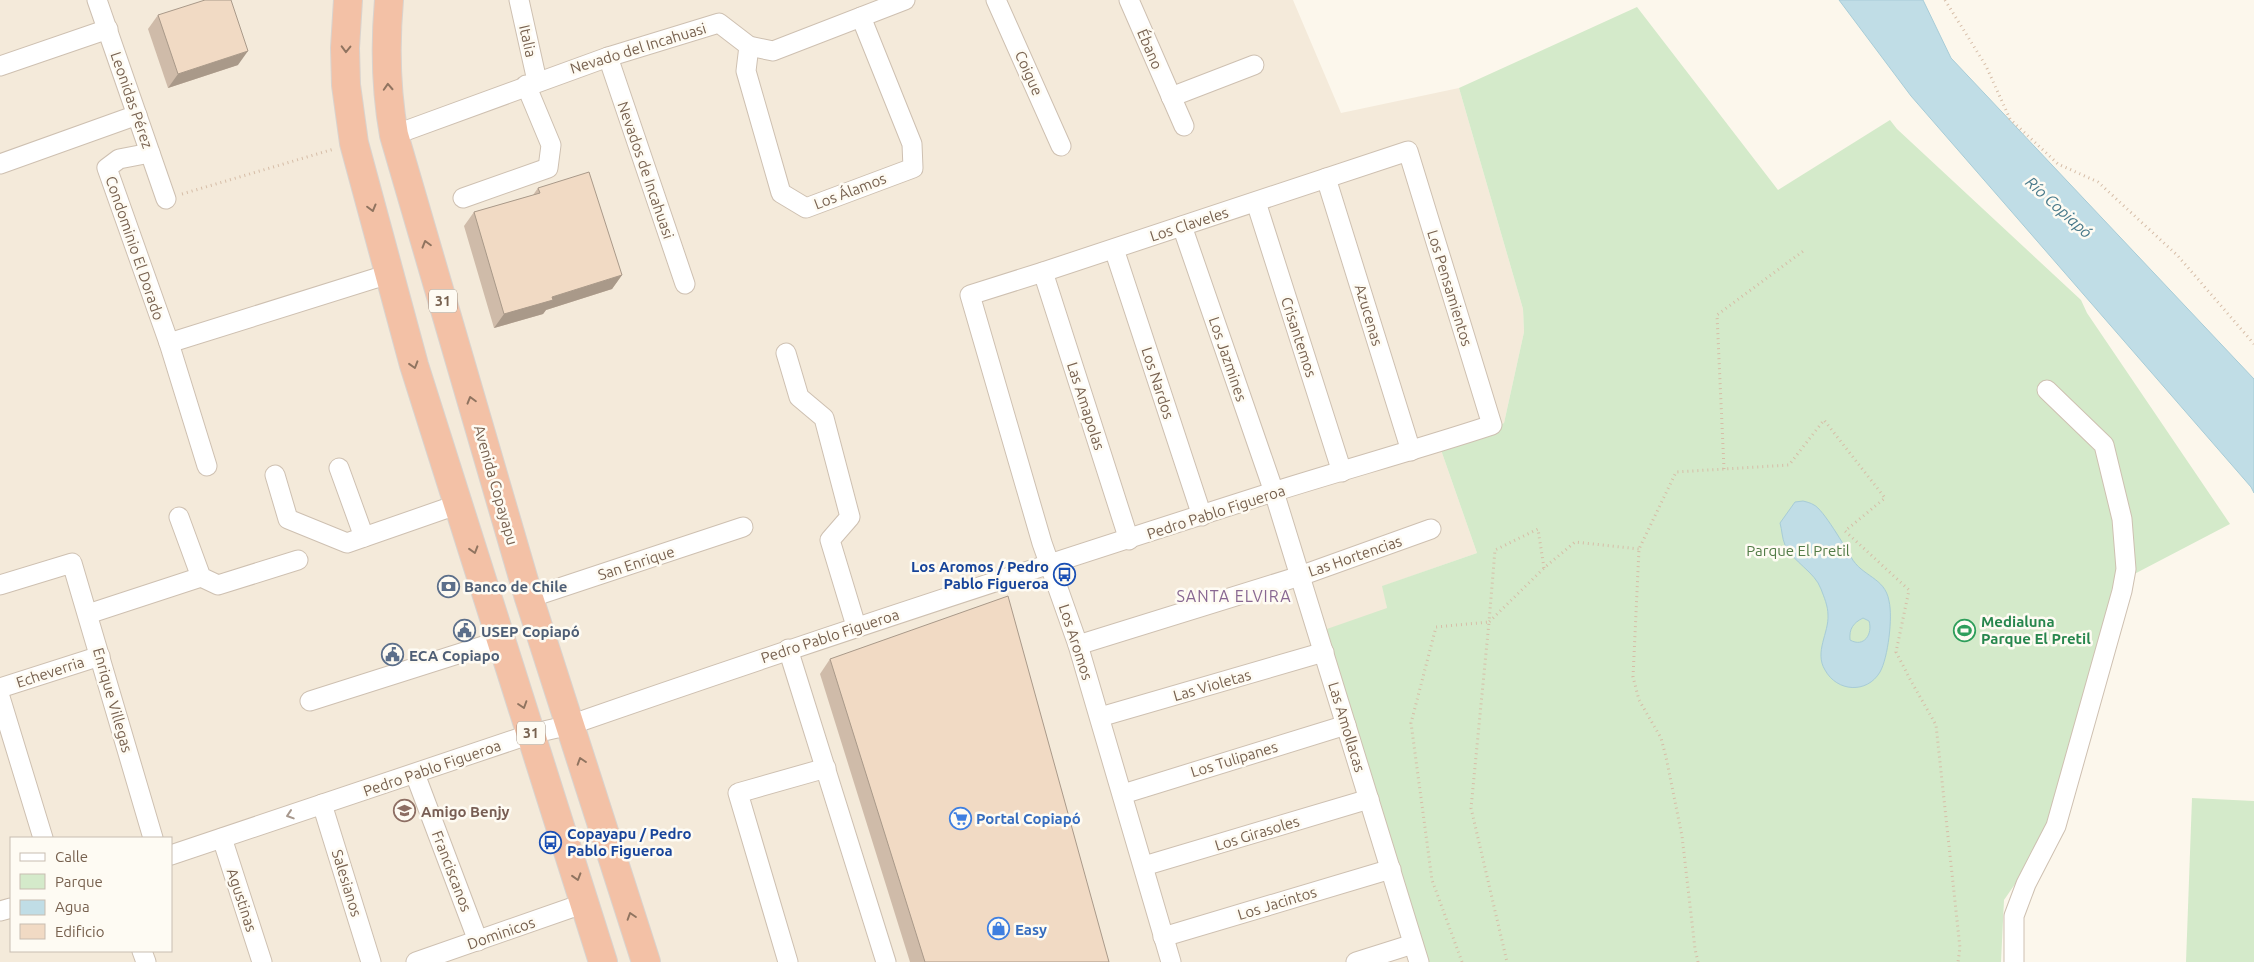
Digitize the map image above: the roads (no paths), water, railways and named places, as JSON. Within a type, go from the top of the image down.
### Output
[{"type":"highway","name":"31","points":[[348,0],[345,48],[346,85],[354,144],[414,365],[602,959]]},
{"type":"highway","name":"Avenida Copayapu","points":[[389,0],[387,75],[389,106],[394,135],[529,598],[643,953]]},
{"type":"highway","points":[[602,959],[643,953]]},
{"type":"street","name":"Leonidas Pérez","points":[[97,0],[166,199]]},
{"type":"street","name":"Italia","points":[[463,198],[548,168],[551,145],[532,83],[519,0]]},
{"type":"street","name":"Nevado del Incahuasi","points":[[394,135],[608,56],[719,23],[749,46],[773,51],[905,0]]},
{"type":"street","name":"Coigue","points":[[996,0],[1061,146]]},
{"type":"street","name":"Ébano","points":[[1129,0],[1184,126]]},
{"type":"street","name":"Los Álamos","points":[[749,46],[746,71],[781,192],[806,208],[913,168],[912,144],[861,17]]},
{"type":"street","points":[[0,66],[108,29]]},
{"type":"street","name":"Nevados de Incahuasi","points":[[608,56],[685,284]]},
{"type":"street","points":[[1171,97],[1254,65]]},
{"type":"street","points":[[0,164],[137,115]]},
{"type":"street","name":"Los Claveles","points":[[970,295],[1408,151]]},
{"type":"street","name":"Los Pensamientos","points":[[1408,151],[1492,426]]},
{"type":"street","name":"Condominio El Dorado","points":[[150,153],[120,159],[107,168],[169,343],[207,466]]},
{"type":"street","name":"Azucenas","points":[[1326,178],[1412,451]]},
{"type":"street","name":"Crisantemos","points":[[1256,202],[1342,472]]},
{"type":"street","name":"Los Jazmines","points":[[1182,226],[1274,492]]},
{"type":"street","name":"Los Nardos","points":[[1114,249],[1202,516]]},
{"type":"street","name":"Las Amapolas","points":[[1043,272],[1129,540]]},
{"type":"street","points":[[169,343],[389,274]]},
{"type":"street","name":"Los Aromos","points":[[970,295],[1050,565],[1078,645],[1100,717],[1171,962]]},
{"type":"street","points":[[786,352],[799,397],[824,418],[850,517],[830,540],[856,626]]},
{"type":"street","points":[[2014,962],[2014,916],[2026,884],[2056,826],[2122,591],[2126,569],[2122,519],[2104,445],[2046,390]]},
{"type":"street","name":"Pedro Pablo Figueroa","points":[[172,854],[532,734],[570,725],[856,626],[1274,492],[1492,426]]},
{"type":"street","points":[[339,468],[364,537]]},
{"type":"street","points":[[274,476],[288,519],[347,543],[459,504]]},
{"type":"street","name":"Las Amollacas","points":[[1274,492],[1416,953]]},
{"type":"street","points":[[179,517],[201,577]]},
{"type":"street","name":"San Enrique","points":[[529,598],[743,527]]},
{"type":"street","name":"Las Hortencias","points":[[1078,645],[1300,576],[1432,529]]},
{"type":"street","points":[[88,614],[201,577],[218,585],[298,560]]},
{"type":"street","name":"Enrique Villegas","points":[[0,585],[72,563],[152,837]]},
{"type":"street","points":[[310,701],[502,640]]},
{"type":"street","points":[[788,649],[886,962]]},
{"type":"street","name":"Las Violetas","points":[[1100,717],[1324,652]]},
{"type":"street","name":"Echeverria","points":[[0,688],[100,656]]},
{"type":"street","points":[[0,697],[43,837]]},
{"type":"street","name":"Los Tulipanes","points":[[1123,794],[1346,725]]},
{"type":"street","points":[[788,962],[738,793],[826,768]]},
{"type":"street","name":"Franciscanos","points":[[415,774],[478,941]]},
{"type":"street","name":"Los Girasoles","points":[[1144,866],[1369,799]]},
{"type":"street","name":"Salesianos","points":[[322,804],[372,962]]},
{"type":"street","name":"Agustinas","points":[[222,838],[262,962]]},
{"type":"street","name":"Los Jacintos","points":[[1163,937],[1390,870]]},
{"type":"street","name":"Dominicos","points":[[416,962],[585,903]]},
{"type":"street","points":[[1356,962],[1416,953]]},
{"type":"water","name":"Río Copiapó","points":[[1839,0],[1923,0],[1951,58],[2254,379],[2254,493],[2251,487],[1911,96]]},
{"type":"water","points":[[1804,501],[1818,508],[1856,564],[1878,582],[1887,593],[1890,608],[1890,627],[1887,648],[1880,672],[1868,684],[1852,688],[1837,683],[1830,677],[1822,663],[1821,649],[1828,622],[1826,602],[1814,577],[1793,557],[1785,545],[1780,523],[1795,502]],"holes":[[[1863,618],[1869,621],[1870,631],[1866,638],[1859,642],[1850,640],[1850,633],[1854,624]]]},
{"type":"place","name":"Los Aromos / Pedro Pablo Figueroa","points":[[1065,575]]},
{"type":"place","name":"Banco de Chile","points":[[448,586]]},
{"type":"place","name":"Medialuna Parque El Pretil","points":[[1965,630]]},
{"type":"place","name":"USEP Copiapó","points":[[465,631]]},
{"type":"place","name":"ECA Copiapo","points":[[393,655]]},
{"type":"place","name":"Amigo Benjy","points":[[405,811]]},
{"type":"place","name":"Portal Copiapó","points":[[960,818]]},
{"type":"place","name":"Copayapu / Pedro Pablo Figueroa","points":[[551,842]]},
{"type":"place","name":"Easy","points":[[999,929]]},
{"type":"district","name":"SANTA ELVIRA","points":[[1234,596]]},
{"type":"park label","name":"Parque El Pretil","points":[[1798,550]]}]
